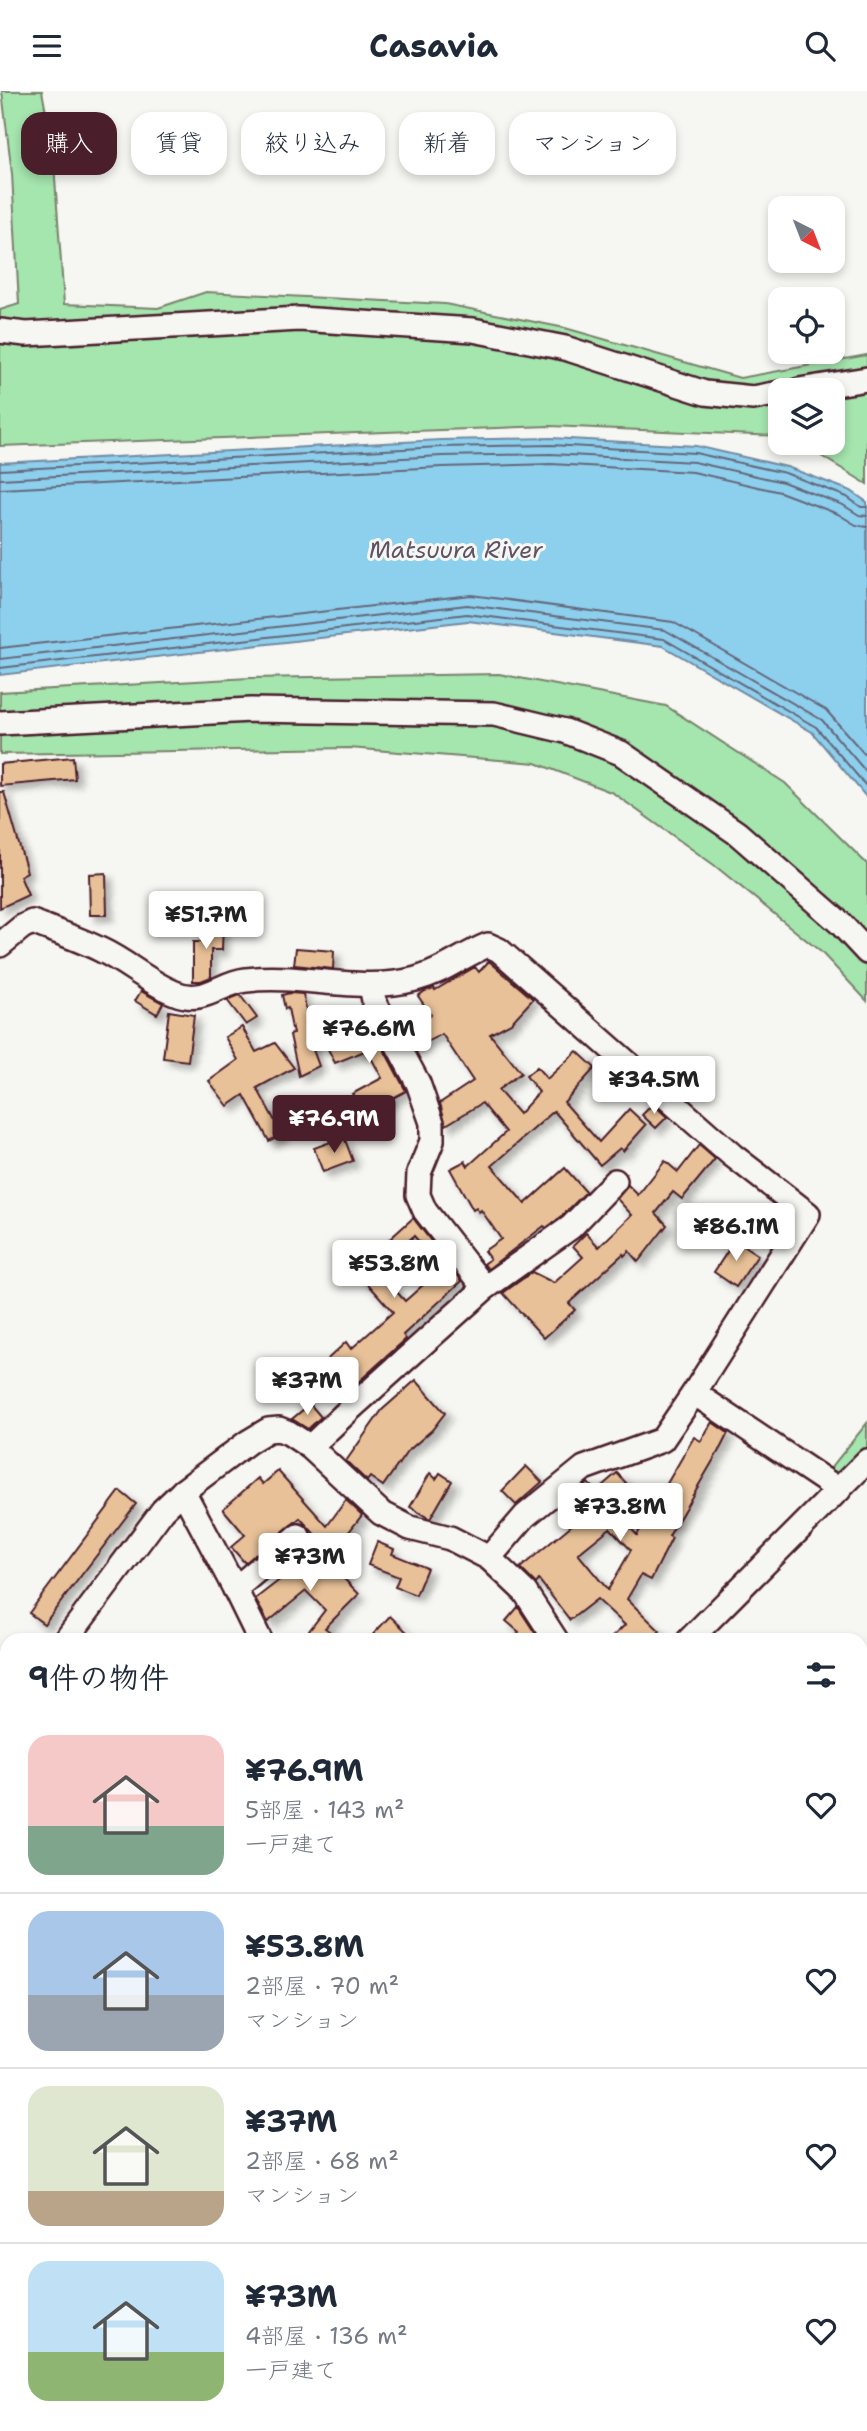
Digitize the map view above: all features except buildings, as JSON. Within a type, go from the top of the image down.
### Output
[{"type":"street","points":[[0,331],[26,334],[299,319],[473,330],[565,348],[705,393],[753,398],[768,395]]},
{"type":"street","points":[[845,383],[867,379]]},
{"type":"street","points":[[845,387],[867,394]]},
{"type":"street","points":[[0,723],[264,710],[494,714],[565,731],[621,753],[737,833],[840,923],[867,952]]},
{"type":"street","points":[[0,945],[32,922],[102,950],[176,993],[200,997],[242,980],[268,978],[371,985],[415,979],[446,968],[474,950],[488,945],[499,950],[732,1155],[808,1214],[695,1393],[662,1440],[584,1468],[525,1516],[489,1558]]},
{"type":"street","points":[[371,985],[374,1002],[418,1083],[432,1123],[432,1141],[419,1173],[418,1195],[425,1211],[485,1288]]},
{"type":"street","points":[[310,1447],[485,1288],[571,1227],[615,1181]]},
{"type":"street","points":[[695,1393],[839,1490]]},
{"type":"street","points":[[71,1633],[163,1510],[248,1442],[268,1430],[279,1429],[310,1447],[381,1513],[411,1528],[450,1538],[489,1558],[525,1592],[551,1633]]},
{"type":"street","points":[[696,1633],[867,1461]]},
{"type":"street","points":[[183,1492],[257,1633]]},
{"type":"street","points":[[235,1588],[298,1536]]},
{"type":"green space","points":[[2,91],[42,91],[46,112],[21,112],[21,175],[55,175],[64,304],[158,308],[206,292],[445,304],[565,328],[740,378],[817,364],[845,364],[845,359],[867,355],[867,484],[820,455],[845,455],[845,378],[768,378],[768,435],[550,426],[0,446],[0,310],[19,304],[12,174]]},
{"type":"green space","points":[[499,674],[666,706],[785,783],[867,864],[867,1001],[821,952],[714,865],[613,793],[536,763],[349,748],[0,754],[0,692],[250,678]]},
{"type":"green space","points":[[867,1423],[867,1448],[842,1476],[830,1469]]},
{"type":"water","name":"Matsuura River","points":[[551,438],[696,446],[787,467],[851,491],[867,502],[867,798],[812,732],[663,646],[468,621],[0,675],[0,463],[441,440]]}]
